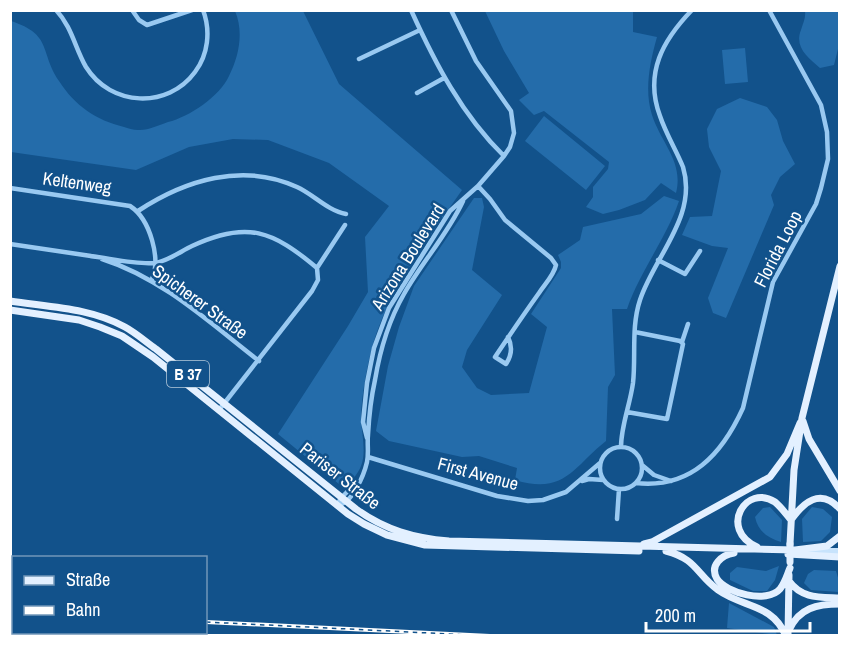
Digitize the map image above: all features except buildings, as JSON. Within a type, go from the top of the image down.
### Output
[{"type":"main road","points":[[734,553],[724,556],[717,563],[715,572],[718,579],[726,586],[757,597],[771,596],[779,590],[785,581],[793,550],[791,520],[794,470],[802,418],[840,266]]},
{"type":"main road","name":"Pariser Straße","points":[[10,301],[81,311],[126,327],[337,505],[375,530],[408,542],[425,545],[734,553],[793,550]]},
{"type":"main road","name":"Pariser Straße","points":[[10,310],[79,320],[122,336],[378,524],[409,536],[426,539],[793,550]]},
{"type":"main road","points":[[802,418],[809,439],[840,491]]},
{"type":"main road","points":[[632,546],[658,539],[770,477],[787,454],[802,418]]},
{"type":"main road","points":[[762,549],[748,543],[738,529],[738,517],[746,503],[760,498],[770,500],[780,506],[791,520]]},
{"type":"main road","points":[[791,520],[801,506],[814,499],[826,500],[840,509]]},
{"type":"main road","points":[[793,550],[827,546],[840,536]]},
{"type":"main road","points":[[793,550],[840,554]]},
{"type":"main road","points":[[666,551],[685,558],[723,593],[765,610],[774,617],[788,635]]},
{"type":"main road","points":[[788,635],[790,565]]},
{"type":"main road","points":[[789,581],[806,595],[840,598]]},
{"type":"main road","points":[[788,635],[798,616],[811,607],[819,604],[840,604]]},
{"type":"street","points":[[56,10],[70,28],[87,68],[99,81],[122,95],[142,99],[169,94],[183,85],[195,71],[203,58],[207,41],[207,24],[203,10]]},
{"type":"street","points":[[132,10],[139,20],[147,25],[192,10]]},
{"type":"street","points":[[411,10],[444,78],[481,130],[504,156]]},
{"type":"street","name":"Arizona Boulevard","points":[[367,438],[363,422],[372,353],[389,308],[446,217],[478,186],[504,156],[512,143],[514,133],[513,115],[476,62],[451,10]]},
{"type":"street","points":[[621,447],[633,383],[635,332],[640,300],[679,220],[686,196],[683,167],[660,116],[654,83],[658,61],[671,33],[692,10]]},
{"type":"street","name":"Florida Loop","points":[[636,483],[674,481],[698,470],[723,445],[742,408],[773,282],[811,215],[822,188],[828,144],[821,105],[769,10]]},
{"type":"street","points":[[359,59],[420,30]]},
{"type":"street","points":[[417,93],[444,78]]},
{"type":"street","points":[[151,281],[154,275],[154,263],[148,226],[138,211],[187,186],[212,178],[237,174],[261,176],[304,190],[335,211],[345,214]]},
{"type":"street","points":[[478,186],[505,220],[551,258],[556,265],[554,272],[508,338],[495,357],[506,364],[512,346],[508,338]]},
{"type":"street","name":"Keltenweg","points":[[10,188],[124,204],[138,211]]},
{"type":"street","name":"Arizona Boulevard","points":[[337,505],[344,500],[365,469],[375,378],[387,333],[404,293],[456,216],[464,199]]},
{"type":"street","points":[[317,268],[345,225]]},
{"type":"street","points":[[154,263],[208,238],[249,231],[277,239],[317,268],[319,276],[316,285],[221,407]]},
{"type":"street","name":"Spicherer Straße","points":[[10,244],[154,263]]},
{"type":"street","points":[[658,260],[685,274],[700,251]]},
{"type":"street","name":"Spicherer Straße","points":[[90,256],[126,268],[151,281],[179,299],[259,361]]},
{"type":"street","points":[[627,412],[667,419],[682,342],[688,324]]},
{"type":"street","points":[[381,326],[387,333]]},
{"type":"street","points":[[635,332],[682,342]]},
{"type":"street","points":[[642,465],[642,471],[636,483],[628,488],[619,489],[610,486],[603,480],[600,472],[600,463],[610,450],[621,447],[634,452],[642,465],[654,475],[674,481]]},
{"type":"street","name":"First Avenue","points":[[368,457],[512,500],[528,501],[549,498],[566,492],[600,463]]},
{"type":"street","name":"First Avenue","points":[[579,483],[589,479],[603,480]]},
{"type":"street","points":[[617,519],[619,489]]},
{"type":"shaded area","points":[[235,11],[303,11],[339,84],[462,190],[400,283],[380,323],[373,344],[362,398],[363,460],[358,472],[345,489],[278,434],[368,292],[365,237],[389,206],[329,163],[268,140],[233,139],[189,147],[136,170],[11,152],[11,21],[24,26],[39,38],[59,81],[79,105],[95,116],[114,124],[142,130],[185,116],[211,98],[225,84],[239,44],[239,27]]},
{"type":"shaded area","points":[[485,11],[633,11],[633,32],[657,37],[650,66],[648,96],[652,115],[677,172],[676,193],[661,183],[645,200],[619,210],[603,214],[586,207],[593,197],[593,187],[608,169],[609,162],[544,111],[534,115],[519,100],[529,93],[504,51]]},
{"type":"shaded area","points":[[805,11],[839,11],[839,45],[834,65],[820,68],[803,52],[799,36]]},
{"type":"shaded area","points":[[745,48],[748,82],[725,84],[722,50]]},
{"type":"shaded area","points":[[740,98],[767,107],[777,120],[783,141],[795,164],[780,177],[771,195],[774,205],[726,318],[713,313],[708,298],[728,248],[712,246],[682,235],[690,217],[712,216],[721,171],[709,147],[707,129],[717,109]]},
{"type":"shaded area","points":[[544,116],[605,166],[586,190],[525,141]]},
{"type":"shaded area","points":[[664,196],[679,201],[674,215],[627,309],[612,309],[615,375],[608,387],[606,441],[576,469],[557,481],[532,484],[515,480],[517,468],[479,456],[462,457],[389,441],[376,431],[388,366],[414,286],[474,198],[482,198],[484,207],[472,270],[502,295],[467,350],[462,367],[477,388],[491,395],[529,393],[547,327],[531,314],[561,268],[558,255],[580,240],[583,227],[641,214]]},
{"type":"shaded area","points":[[770,507],[782,520],[781,542],[764,533],[756,522],[755,517],[763,508]]},
{"type":"shaded area","points":[[812,507],[823,509],[832,517],[830,532],[821,541],[803,542],[802,519]]},
{"type":"shaded area","points":[[779,566],[775,580],[767,591],[753,591],[730,580],[730,573],[737,567],[766,571]]},
{"type":"shaded area","points":[[814,570],[836,571],[839,592],[811,590],[804,583],[808,574]]},
{"type":"shaded area","points":[[729,603],[774,627],[777,635],[727,628]]},
{"type":"railway","points":[[207,622],[490,636]]}]
